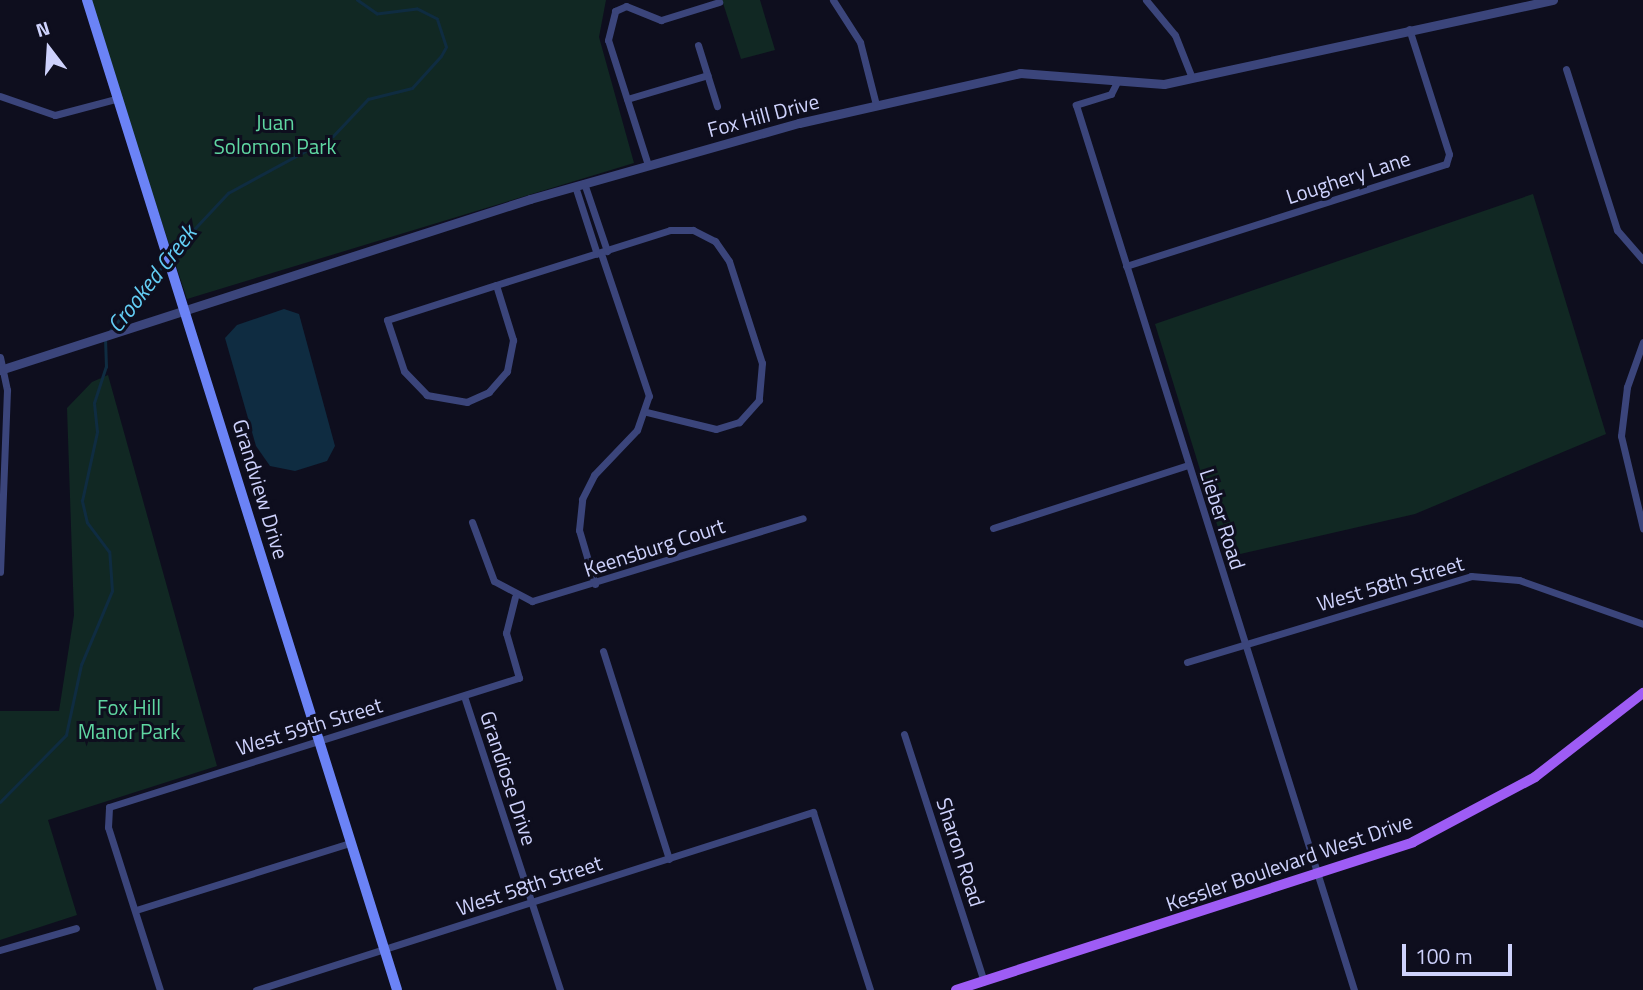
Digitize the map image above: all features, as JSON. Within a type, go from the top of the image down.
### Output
[{"type":"main road","name":"Grandview Drive","points":[[87,0],[397,990]]},
{"type":"main road","name":"Kessler Boulevard West Drive","points":[[956,990],[1318,877],[1486,806],[1554,764],[1643,692]]},
{"type":"street","points":[[833,0],[862,46],[876,105]]},
{"type":"street","points":[[1146,0],[1175,35],[1192,78]]},
{"type":"street","name":"Fox Hill Drive","points":[[2,370],[580,184],[876,105],[1020,73],[1117,82],[1192,78],[1409,29],[1509,3],[1553,0]]},
{"type":"street","points":[[648,165],[608,37],[617,8],[626,5],[661,20],[719,2]]},
{"type":"street","name":"Loughery Lane","points":[[1126,266],[1446,164],[1449,156],[1409,29]]},
{"type":"street","points":[[698,46],[717,106]]},
{"type":"street","points":[[1566,69],[1617,230],[1643,260]]},
{"type":"street","points":[[627,99],[708,75]]},
{"type":"street","name":"Lieber Road","points":[[1117,82],[1111,94],[1076,104],[1354,990]]},
{"type":"street","points":[[0,96],[55,115],[119,98]]},
{"type":"street","points":[[580,184],[647,381],[646,412],[582,499],[579,530],[595,584]]},
{"type":"street","points":[[496,285],[513,340],[507,371],[489,392],[467,402],[427,396],[404,371],[387,320],[496,285],[602,253],[670,230],[711,237],[729,261],[762,363],[760,400],[733,425],[706,428],[646,412]]},
{"type":"street","points":[[1643,342],[1627,387],[1621,441],[1643,528]]},
{"type":"street","points":[[0,357],[0,572]]},
{"type":"street","points":[[993,528],[1188,465]]},
{"type":"street","name":"Keensburg Court","points":[[515,597],[546,600],[803,518]]},
{"type":"street","points":[[472,522],[490,575],[515,597]]},
{"type":"street","name":"West 58th Street","points":[[1187,662],[1471,576],[1519,580],[1643,624]]},
{"type":"street","name":"West 59th Street","points":[[136,910],[108,827],[108,807],[519,678],[506,630],[515,597]]},
{"type":"street","points":[[603,652],[669,859]]},
{"type":"street","name":"Grandiose Drive","points":[[464,696],[559,990]]},
{"type":"street","name":"Sharon Road","points":[[904,734],[984,981]]},
{"type":"street","name":"West 58th Street","points":[[256,990],[813,812],[870,990]]},
{"type":"street","points":[[160,990],[136,910],[350,843]]},
{"type":"street","points":[[0,950],[76,928]]},
{"type":"green space","name":"Juan Solomon Park","points":[[89,0],[606,0],[599,37],[634,163],[187,299]]},
{"type":"green space","points":[[722,0],[760,0],[775,50],[741,59]]},
{"type":"green space","points":[[1533,194],[1606,434],[1415,514],[1227,557],[1155,324]]},
{"type":"green space","name":"Fox Hill Manor Park","points":[[108,375],[217,766],[48,820],[77,915],[0,940],[0,711],[59,711],[74,615],[67,408],[92,382]]},
{"type":"water","points":[[284,309],[299,314],[335,446],[327,461],[295,471],[270,466],[256,446],[225,338],[237,325]]},
{"type":"waterway","name":"Crooked Creek","points":[[170,255],[228,193],[333,136],[368,99],[412,88],[441,56],[446,47],[437,19],[417,9],[377,14],[357,0]]},
{"type":"waterway","name":"Crooked Creek","points":[[110,331],[165,263]]},
{"type":"waterway","name":"Crooked Creek","points":[[0,802],[66,735],[81,665],[112,591],[109,552],[87,523],[82,501],[97,432],[94,403],[106,367],[105,340]]}]
